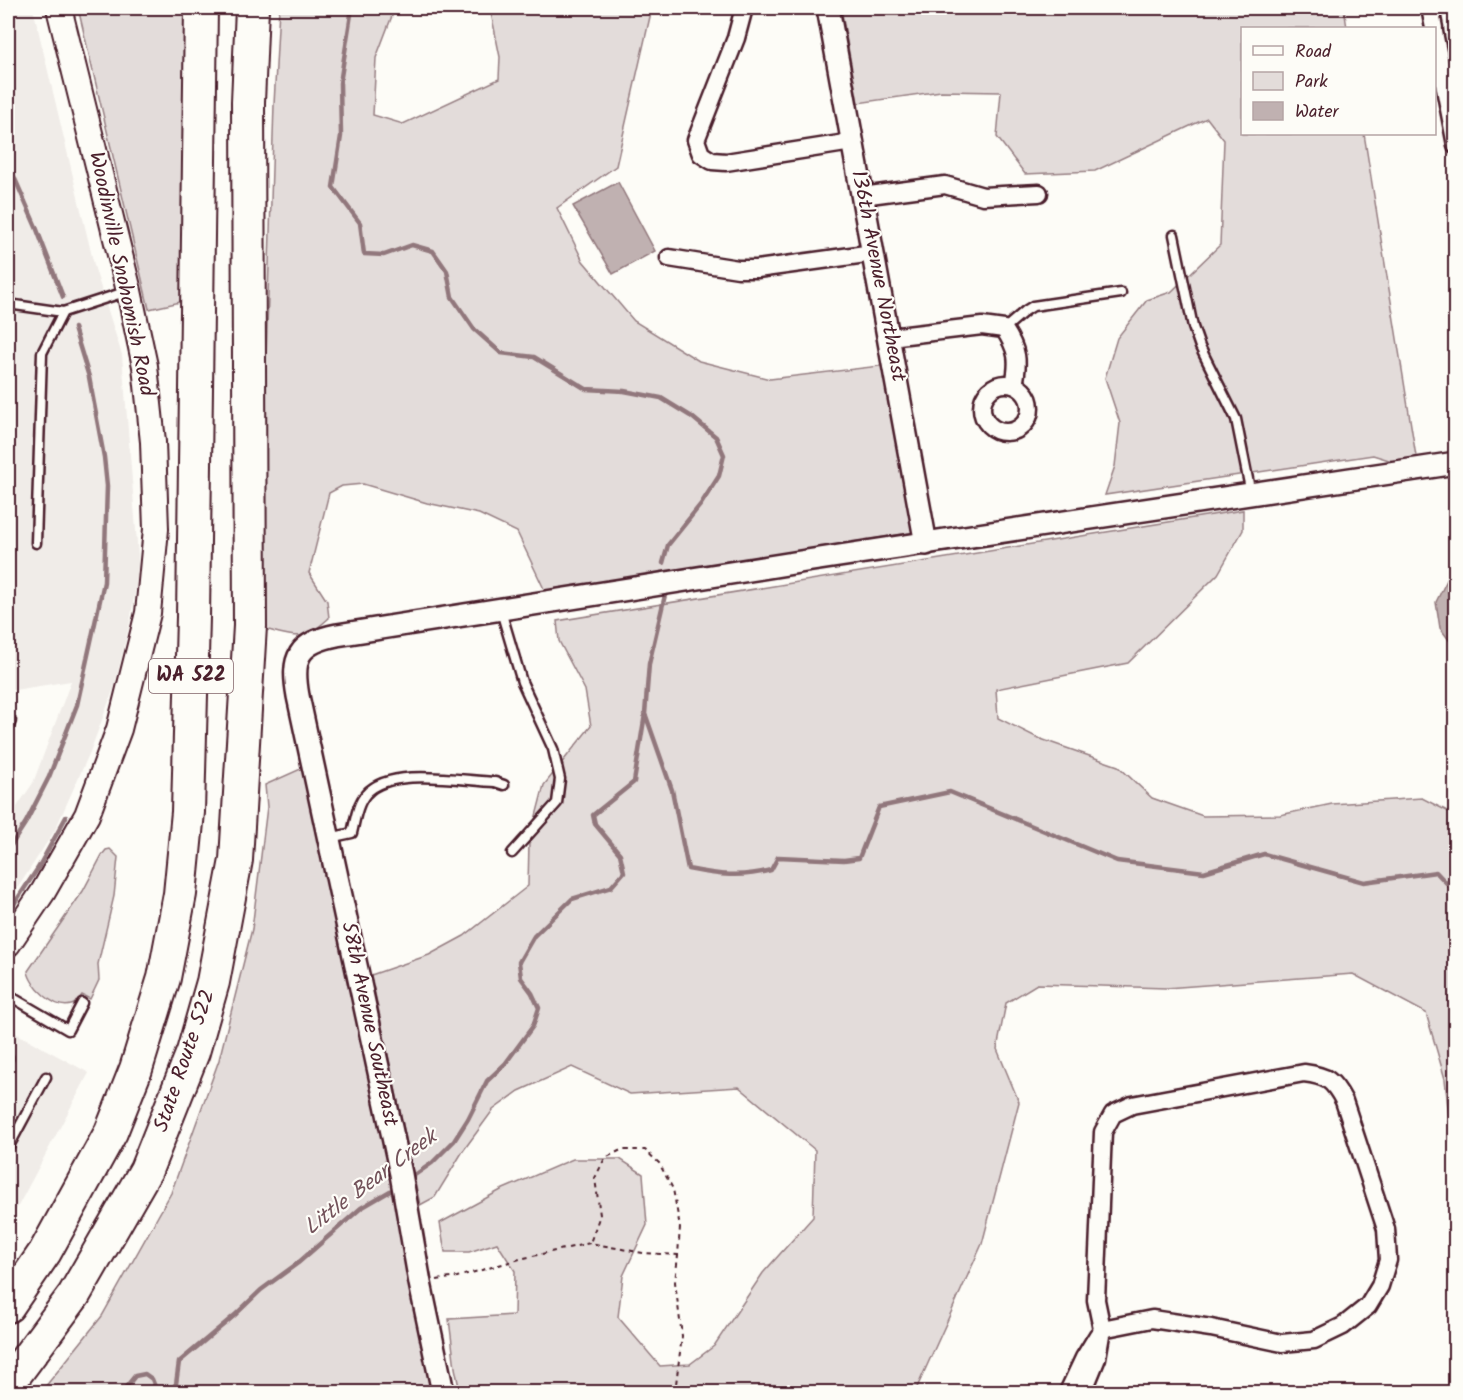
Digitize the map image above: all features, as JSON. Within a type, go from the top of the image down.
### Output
[{"type":"highway","name":"WA 522","points":[[8,1306],[45,1252],[111,1132],[136,1069],[164,978],[180,894],[188,812],[201,8]]},
{"type":"highway","name":"State Route 522","points":[[8,1384],[74,1295],[146,1170],[193,1052],[213,982],[236,860],[250,626],[248,102],[252,8]]},
{"type":"main road","name":"Woodinville Snohomish Road","points":[[8,944],[43,892],[87,815],[119,729],[148,613],[156,529],[153,442],[145,366],[129,291],[59,8]]},
{"type":"street","points":[[744,8],[736,38],[696,140],[700,154],[712,162],[726,162],[852,142]]},
{"type":"street","name":"136th Avenue Northeast","points":[[828,8],[890,337],[926,544]]},
{"type":"street","points":[[1430,8],[1433,27]]},
{"type":"street","points":[[1436,41],[1455,145]]},
{"type":"street","points":[[862,196],[945,185],[983,196],[1039,193]]},
{"type":"street","points":[[669,258],[738,269],[757,269],[873,253]]},
{"type":"street","points":[[890,337],[982,326],[1004,329],[1016,351],[1018,365],[1014,385]]},
{"type":"street","points":[[501,611],[798,562],[1455,463]]},
{"type":"street","name":"58th Avenue Southeast","points":[[443,1392],[420,1283],[403,1184],[295,678],[295,664],[298,656],[308,645],[322,638],[501,611]]},
{"type":"street","points":[[1068,1392],[1084,1358],[1102,1329],[1152,1318],[1282,1343],[1314,1340],[1343,1326],[1368,1306],[1380,1286],[1388,1260],[1386,1229],[1344,1101],[1336,1085],[1322,1075],[1304,1073],[1132,1106],[1113,1114],[1103,1132],[1096,1300],[1102,1329],[1097,1358],[1083,1392]]},
{"type":"lane","points":[[1174,235],[1193,327],[1236,419],[1251,494]]},
{"type":"lane","points":[[8,304],[63,312],[129,291]]},
{"type":"lane","points":[[1004,329],[1024,310],[1033,306],[1120,293]]},
{"type":"lane","points":[[36,543],[42,353],[63,312]]},
{"type":"lane","points":[[501,611],[522,682],[553,749],[560,779],[557,803],[512,853]]},
{"type":"lane","points":[[191,673],[247,672]]},
{"type":"lane","points":[[8,720],[11,721],[8,728]]},
{"type":"lane","points":[[329,838],[352,833],[357,812],[366,794],[385,781],[415,777],[495,782],[504,785]]},
{"type":"lane","points":[[8,995],[68,1029],[82,1003]]},
{"type":"lane","points":[[8,1148],[46,1077]]},
{"type":"path","points":[[590,1243],[600,1215],[595,1178],[605,1158],[621,1150],[645,1150],[659,1163],[673,1189],[680,1227],[675,1282],[681,1336],[675,1392]]},
{"type":"path","points":[[420,1283],[457,1277],[520,1259],[590,1243],[644,1253],[678,1255]]},
{"type":"shaded area","points":[[8,8],[33,8],[95,269],[122,355],[139,568],[130,622],[114,688],[90,752],[55,830],[8,903],[8,820],[33,783],[71,681],[8,691]]},
{"type":"shaded area","points":[[8,1029],[89,1073],[8,1225]]},
{"type":"green space","points":[[78,8],[181,8],[185,14],[185,301],[149,309]]},
{"type":"green space","points":[[279,8],[395,8],[376,58],[373,115],[403,124],[499,79],[500,57],[490,8],[652,8],[616,166],[557,208],[583,261],[634,321],[699,361],[770,379],[888,365],[916,532],[545,591],[517,532],[479,514],[427,503],[363,484],[342,486],[329,493],[309,573],[327,601],[329,618],[313,631],[301,636],[268,630],[258,614]]},
{"type":"green space","points":[[841,8],[1344,8],[1347,27],[1241,27],[1241,135],[1364,135],[1418,469],[1373,455],[1105,495],[1115,466],[1120,423],[1105,378],[1117,338],[1147,300],[1171,292],[1220,245],[1224,140],[1207,118],[1095,171],[1025,174],[997,137],[1001,92],[941,91],[858,103]]},
{"type":"green space","points":[[1243,510],[1243,530],[1218,574],[1128,663],[996,689],[998,718],[1038,738],[1118,766],[1152,798],[1203,816],[1280,815],[1332,804],[1422,798],[1455,815],[1455,1176],[1445,1079],[1426,1013],[1353,974],[1166,988],[1037,984],[1006,1003],[997,1049],[1019,1102],[982,1244],[915,1392],[460,1392],[449,1319],[514,1315],[515,1271],[497,1243],[469,1252],[445,1252],[440,1223],[501,1190],[573,1159],[620,1159],[643,1174],[647,1225],[623,1276],[618,1317],[660,1366],[690,1364],[714,1346],[763,1273],[813,1217],[815,1150],[739,1087],[630,1094],[572,1067],[519,1091],[493,1110],[463,1151],[435,1197],[420,1205],[371,975],[429,955],[464,936],[528,886],[529,843],[544,785],[591,726],[585,690],[559,641],[557,621]]},
{"type":"green space","points":[[305,767],[438,1392],[41,1392],[102,1316],[171,1193],[219,1060],[252,929],[267,807],[265,785]]},
{"type":"green space","points":[[110,849],[118,857],[114,896],[98,964],[99,980],[90,999],[82,995],[73,1004],[65,1006],[58,1004],[38,990],[28,971],[83,891],[102,855]]},
{"type":"water","points":[[618,182],[655,251],[613,274],[573,206]]},
{"type":"water","points":[[1456,575],[1455,648],[1440,628],[1436,602],[1449,576]]},
{"type":"waterway","name":"Little Bear Creek","points":[[352,8],[340,83],[341,136],[333,187],[360,223],[364,254],[384,255],[412,245],[433,251],[447,271],[452,297],[474,329],[501,353],[534,357],[586,389],[624,391],[661,398],[692,417],[716,437],[724,455],[719,476],[701,504],[668,545],[663,563]]},
{"type":"waterway","points":[[8,163],[63,297]]},
{"type":"waterway","points":[[8,850],[26,822],[49,777],[77,705],[104,582],[107,486],[104,457],[89,377],[74,328]]},
{"type":"waterway","name":"Little Bear Creek","points":[[409,1179],[432,1163],[454,1141],[487,1081],[505,1064],[533,1026],[539,1008],[521,978],[519,962],[534,936],[572,899],[611,887],[624,872],[620,854],[595,824],[593,815],[634,782],[645,714],[649,664],[665,595]]},
{"type":"waterway","points":[[646,716],[672,790],[688,869],[739,875],[771,870],[778,857],[844,860],[859,858],[879,807],[950,792],[1117,861],[1204,872],[1264,854],[1364,882],[1436,872],[1456,893]]},
{"type":"waterway","points":[[8,913],[38,868],[66,817]]},
{"type":"waterway","name":"Little Bear Creek","points":[[122,1392],[135,1376],[145,1374],[152,1379],[157,1392],[170,1391],[176,1384],[179,1362],[261,1290],[298,1263],[361,1208],[397,1187]]}]
